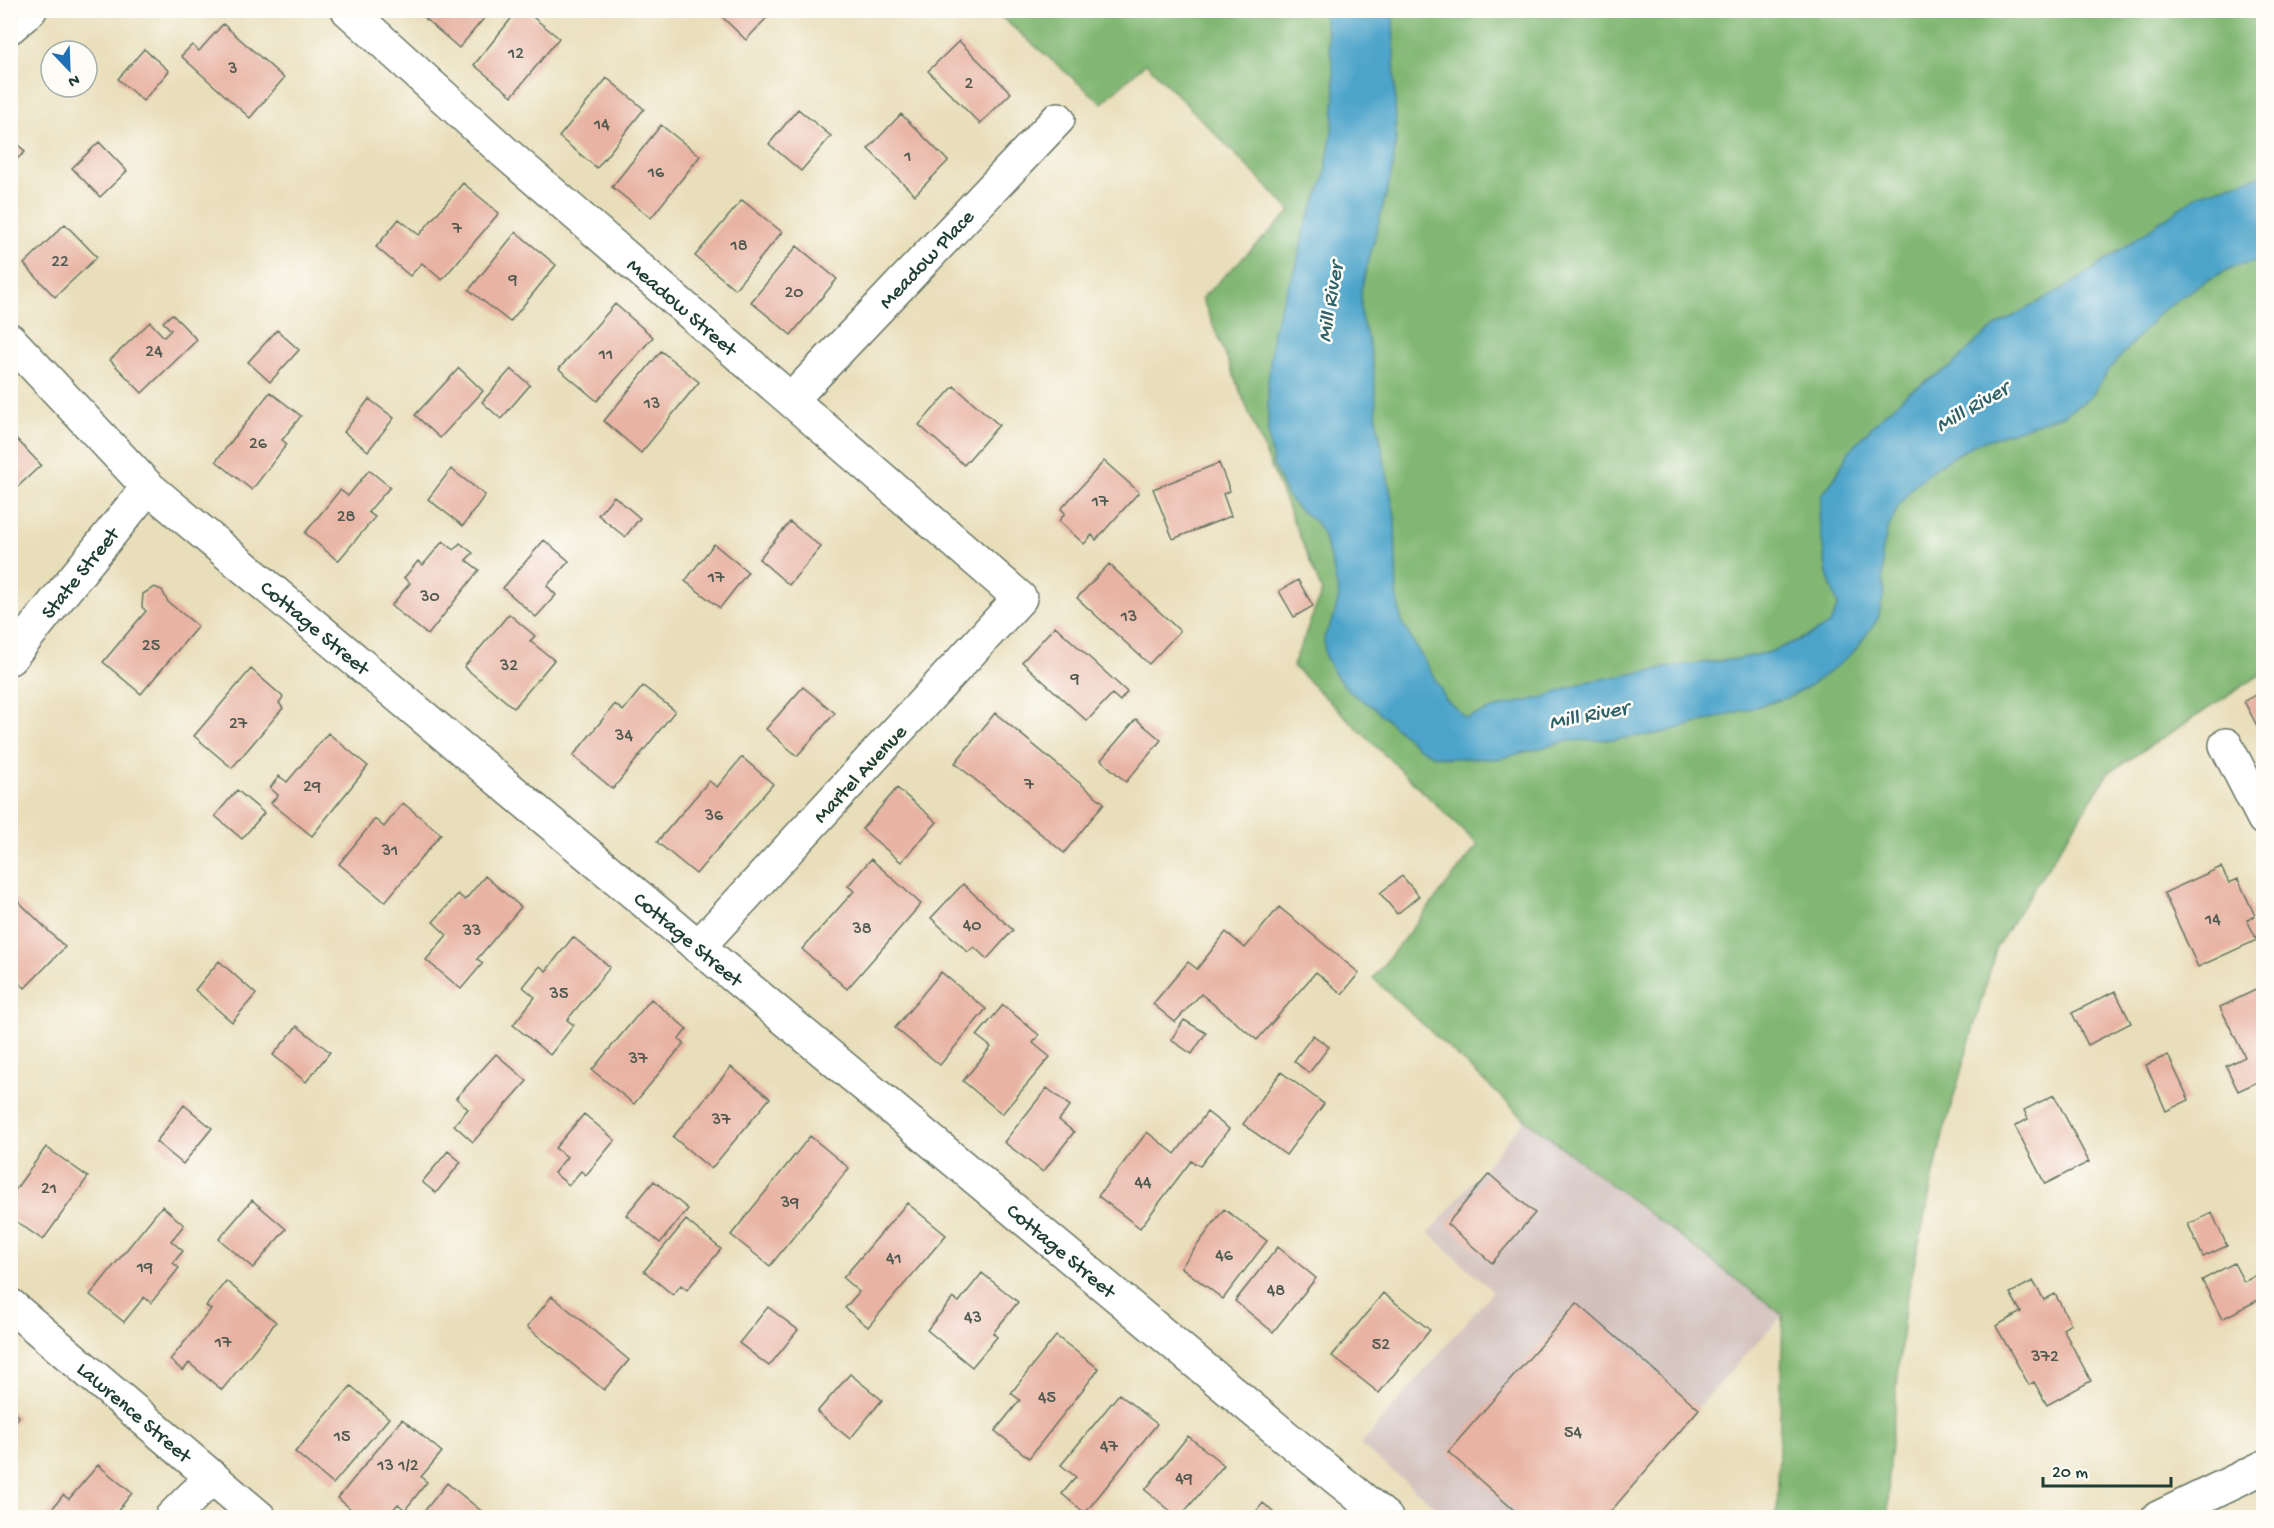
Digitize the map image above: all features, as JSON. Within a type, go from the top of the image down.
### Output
[{"type":"street","points":[[10,27],[30,10]]},
{"type":"street","name":"Meadow Street","points":[[348,10],[502,150],[1020,598]]},
{"type":"street","name":"Meadow Place","points":[[792,399],[1058,119]]},
{"type":"street","name":"Cottage Street","points":[[10,340],[148,488],[1293,1443],[1386,1518]]},
{"type":"street","name":"State Street","points":[[10,658],[148,488]]},
{"type":"street","name":"Martel Avenue","points":[[698,947],[1020,598]]},
{"type":"street","points":[[2226,745],[2264,819]]},
{"type":"street","name":"Lawrence Street","points":[[10,1305],[260,1518]]},
{"type":"street","points":[[2158,1518],[2264,1467]]},
{"type":"street","points":[[171,1518],[212,1477]]},
{"type":"shaded area","points":[[1525,1119],[1665,1222],[1783,1315],[1597,1517],[1449,1517],[1360,1445],[1493,1291],[1429,1233]]},
{"type":"green space","points":[[994,11],[2263,11],[2263,673],[2108,773],[1997,946],[1942,1138],[1905,1306],[1889,1463],[1888,1517],[1777,1517],[1783,1315],[1525,1119],[1373,978],[1478,845],[1293,666],[1322,591],[1202,298],[1291,211],[1146,63],[1102,103]]},
{"type":"water","name":"Mill River","points":[[1323,11],[1393,11],[1396,137],[1393,168],[1361,290],[1361,317],[1374,371],[1377,423],[1395,515],[1397,598],[1402,623],[1445,698],[1466,718],[1506,705],[1541,698],[1585,682],[1770,652],[1830,624],[1838,605],[1827,574],[1819,518],[1822,494],[1834,479],[1850,450],[1884,414],[1909,392],[1952,366],[1978,340],[2001,323],[2076,281],[2200,194],[2263,175],[2263,260],[2237,265],[2202,283],[2160,312],[2109,370],[2090,398],[2063,415],[1975,444],[1939,465],[1914,485],[1898,507],[1888,529],[1882,552],[1884,593],[1878,619],[1856,649],[1809,686],[1787,698],[1662,733],[1618,739],[1567,741],[1498,759],[1450,758],[1432,755],[1417,747],[1374,708],[1350,692],[1336,676],[1325,656],[1324,637],[1334,617],[1339,596],[1333,568],[1323,535],[1316,522],[1298,509],[1286,494],[1273,464],[1268,433],[1268,382],[1273,332],[1297,264],[1304,229],[1324,180],[1333,124],[1335,90]]},
{"type":"building","points":[[427,10],[491,10],[459,48],[422,16]]},
{"type":"building","points":[[518,10],[524,10],[559,38],[512,96],[474,65]]},
{"type":"building","points":[[715,10],[774,10],[746,40]]},
{"type":"building","points":[[223,24],[284,78],[250,118],[181,56],[192,45],[199,51]]},
{"type":"building","points":[[959,41],[1011,93],[980,124],[928,71]]},
{"type":"building","points":[[144,49],[169,71],[143,101],[118,79]]},
{"type":"building","points":[[607,78],[644,109],[597,168],[559,137]]},
{"type":"building","points":[[798,109],[831,136],[801,171],[769,144]]},
{"type":"building","points":[[901,114],[948,161],[915,195],[868,149]]},
{"type":"building","points":[[661,125],[700,156],[651,218],[612,187]]},
{"type":"building","points":[[10,135],[25,152],[10,165]]},
{"type":"building","points":[[99,142],[127,171],[100,197],[72,168]]},
{"type":"building","points":[[463,183],[499,213],[442,280],[422,263],[410,276],[376,247],[399,219],[419,235]]},
{"type":"building","points":[[742,200],[782,232],[735,289],[695,256]]},
{"type":"building","points":[[65,224],[97,257],[55,297],[24,264]]},
{"type":"building","points":[[516,232],[556,265],[510,322],[469,290]]},
{"type":"building","points":[[797,246],[837,279],[791,335],[751,302]]},
{"type":"building","points":[[615,304],[653,337],[597,401],[559,369]]},
{"type":"building","points":[[172,314],[197,340],[142,393],[110,360],[150,322],[164,337],[171,330],[163,322]]},
{"type":"building","points":[[277,330],[299,350],[270,382],[248,362]]},
{"type":"building","points":[[661,351],[699,382],[641,453],[604,421]]},
{"type":"building","points":[[459,368],[483,391],[440,438],[415,415]]},
{"type":"building","points":[[511,369],[530,385],[501,419],[482,402]]},
{"type":"building","points":[[954,386],[999,425],[964,465],[919,425]]},
{"type":"building","points":[[270,392],[301,416],[282,440],[287,444],[252,490],[216,461]]},
{"type":"building","points":[[369,399],[394,418],[368,451],[344,432]]},
{"type":"building","points":[[10,432],[41,465],[10,494]]},
{"type":"building","points":[[1104,461],[1139,492],[1096,540],[1092,535],[1084,544],[1059,521],[1065,513],[1061,509]]},
{"type":"building","points":[[1219,463],[1230,491],[1223,494],[1231,516],[1173,539],[1153,489]]},
{"type":"building","points":[[451,469],[485,495],[463,526],[428,499]]},
{"type":"building","points":[[369,470],[390,487],[368,512],[375,517],[338,561],[305,533],[340,490],[348,496]]},
{"type":"building","points":[[614,496],[640,518],[625,537],[598,515]]},
{"type":"building","points":[[790,522],[821,547],[789,585],[759,559]]},
{"type":"building","points":[[544,540],[569,561],[547,586],[556,595],[536,617],[503,588]]},
{"type":"building","points":[[443,541],[454,550],[460,543],[473,553],[466,560],[479,570],[428,635],[391,606],[410,583],[404,578],[418,561],[423,565]]},
{"type":"building","points":[[714,544],[748,572],[720,608],[685,581]]},
{"type":"building","points":[[1109,564],[1180,631],[1149,664],[1077,598]]},
{"type":"building","points":[[1298,580],[1313,606],[1294,617],[1279,591]]},
{"type":"building","points":[[154,587],[162,590],[168,602],[198,626],[141,694],[103,662],[146,611],[142,607],[143,594]]},
{"type":"building","points":[[509,614],[535,636],[530,641],[554,660],[514,708],[464,667]]},
{"type":"building","points":[[1055,626],[1127,692],[1120,701],[1112,694],[1087,721],[1022,662]]},
{"type":"building","points":[[251,669],[283,697],[279,703],[283,708],[232,768],[194,736]]},
{"type":"building","points":[[643,686],[675,711],[613,789],[573,756],[615,704],[623,711]]},
{"type":"building","points":[[803,687],[835,713],[797,756],[766,729]]},
{"type":"building","points":[[2264,691],[2264,739],[2244,701]]},
{"type":"building","points":[[995,713],[1104,803],[1064,853],[955,763]]},
{"type":"building","points":[[1136,719],[1161,740],[1126,782],[1101,760]]},
{"type":"building","points":[[328,733],[368,766],[312,836],[271,803],[278,795],[270,788],[279,776],[287,782]]},
{"type":"building","points":[[742,757],[773,784],[696,874],[657,842],[709,781],[717,787]]},
{"type":"building","points":[[897,788],[937,822],[901,862],[862,829]]},
{"type":"building","points":[[237,790],[264,813],[242,839],[215,816]]},
{"type":"building","points":[[403,803],[441,834],[385,902],[339,864],[375,819],[384,827]]},
{"type":"building","points":[[871,859],[921,904],[847,989],[802,949],[854,891],[848,886]]},
{"type":"building","points":[[2221,867],[2229,883],[2238,879],[2255,916],[2247,920],[2257,940],[2198,967],[2164,893]]},
{"type":"building","points":[[485,876],[521,907],[477,959],[483,963],[461,989],[426,960],[447,935],[433,922],[458,894],[465,900]]},
{"type":"building","points":[[1402,876],[1419,896],[1397,914],[1380,893]]},
{"type":"building","points":[[963,884],[1013,930],[987,959],[974,947],[968,952],[931,918]]},
{"type":"building","points":[[16,899],[65,947],[25,988],[10,974],[10,904]]},
{"type":"building","points":[[1279,907],[1359,973],[1342,994],[1316,972],[1257,1040],[1201,994],[1175,1022],[1153,1004],[1188,962],[1197,969],[1226,932],[1245,948]]},
{"type":"building","points":[[573,937],[610,967],[567,1020],[574,1025],[550,1055],[513,1025],[535,997],[523,987],[540,966],[546,971]]},
{"type":"building","points":[[219,961],[256,994],[232,1022],[195,990]]},
{"type":"building","points":[[941,972],[986,1009],[940,1065],[895,1028]]},
{"type":"building","points":[[2264,986],[2264,1079],[2238,1091],[2226,1066],[2245,1057],[2220,1007]]},
{"type":"building","points":[[2115,991],[2131,1023],[2088,1045],[2072,1013]]},
{"type":"building","points":[[10,998],[17,1003],[10,1011]]},
{"type":"building","points":[[651,999],[687,1029],[679,1039],[684,1043],[634,1104],[592,1070]]},
{"type":"building","points":[[1003,1005],[1039,1035],[1033,1043],[1050,1057],[1002,1114],[963,1081],[991,1047],[977,1036]]},
{"type":"building","points":[[1184,1020],[1206,1033],[1192,1054],[1171,1040]]},
{"type":"building","points":[[297,1026],[330,1052],[306,1082],[273,1055]]},
{"type":"building","points":[[1313,1035],[1329,1047],[1309,1073],[1294,1061]]},
{"type":"building","points":[[496,1054],[527,1081],[473,1142],[454,1125],[468,1109],[456,1098]]},
{"type":"building","points":[[2168,1055],[2189,1100],[2166,1111],[2146,1065]]},
{"type":"building","points":[[731,1067],[770,1098],[711,1169],[673,1137]]},
{"type":"building","points":[[1281,1072],[1324,1104],[1286,1155],[1243,1124]]},
{"type":"building","points":[[1047,1088],[1070,1106],[1059,1120],[1074,1132],[1043,1172],[1004,1142]]},
{"type":"building","points":[[2054,1095],[2089,1162],[2045,1184],[2015,1126],[2028,1119],[2024,1110]]},
{"type":"building","points":[[184,1105],[212,1128],[183,1164],[156,1142]]},
{"type":"building","points":[[1207,1112],[1229,1129],[1200,1166],[1191,1161],[1140,1228],[1098,1196],[1147,1132],[1175,1154]]},
{"type":"building","points":[[584,1114],[615,1140],[586,1175],[581,1171],[569,1185],[554,1173],[567,1157],[555,1148]]},
{"type":"building","points":[[810,1136],[849,1168],[770,1266],[731,1235]]},
{"type":"building","points":[[46,1147],[88,1177],[43,1240],[10,1217],[10,1197]]},
{"type":"building","points":[[448,1151],[461,1162],[436,1193],[422,1182]]},
{"type":"building","points":[[1489,1174],[1535,1213],[1492,1263],[1447,1224]]},
{"type":"building","points":[[654,1181],[688,1209],[660,1243],[626,1215]]},
{"type":"building","points":[[252,1200],[286,1229],[253,1268],[219,1239]]},
{"type":"building","points":[[907,1203],[946,1235],[868,1327],[845,1308],[859,1292],[843,1278]]},
{"type":"building","points":[[162,1206],[184,1225],[171,1241],[183,1251],[173,1263],[179,1268],[151,1303],[144,1297],[124,1322],[90,1295]]},
{"type":"building","points":[[1224,1209],[1267,1241],[1223,1299],[1181,1267]]},
{"type":"building","points":[[2212,1213],[2227,1246],[2203,1257],[2188,1224]]},
{"type":"building","points":[[686,1220],[721,1249],[687,1290],[681,1285],[673,1295],[644,1271]]},
{"type":"building","points":[[1278,1247],[1316,1278],[1273,1332],[1235,1301]]},
{"type":"building","points":[[2234,1263],[2244,1282],[2264,1271],[2264,1297],[2222,1319],[2202,1280]]},
{"type":"building","points":[[982,1273],[1018,1302],[993,1333],[997,1337],[972,1367],[927,1330],[953,1298],[959,1302]]},
{"type":"building","points":[[226,1281],[276,1322],[222,1390],[189,1363],[183,1371],[170,1360],[211,1309],[206,1306]]},
{"type":"building","points":[[2033,1281],[2044,1300],[2055,1294],[2071,1324],[2063,1329],[2091,1381],[2047,1405],[2034,1382],[2029,1385],[1996,1326],[2021,1312],[2010,1293]]},
{"type":"building","points":[[1383,1293],[1430,1330],[1379,1393],[1332,1356]]},
{"type":"building","points":[[552,1296],[629,1360],[604,1390],[527,1327]]},
{"type":"building","points":[[1577,1303],[1699,1409],[1605,1518],[1523,1518],[1448,1452]]},
{"type":"building","points":[[768,1307],[798,1330],[769,1366],[739,1343]]},
{"type":"building","points":[[1056,1336],[1099,1369],[1029,1458],[995,1431],[1020,1400],[1011,1393]]},
{"type":"building","points":[[850,1374],[882,1400],[850,1439],[817,1412]]},
{"type":"building","points":[[351,1386],[389,1418],[333,1484],[295,1452]]},
{"type":"building","points":[[1119,1394],[1157,1424],[1085,1513],[1062,1494],[1076,1477],[1061,1465]]},
{"type":"building","points":[[10,1409],[19,1417],[10,1427]]},
{"type":"building","points":[[402,1419],[442,1452],[421,1477],[427,1482],[405,1510],[398,1504],[386,1518],[361,1518],[338,1498]]},
{"type":"building","points":[[1188,1436],[1224,1465],[1179,1518],[1145,1490]]},
{"type":"building","points":[[98,1465],[132,1493],[112,1518],[45,1518],[63,1495],[69,1499]]},
{"type":"building","points":[[447,1483],[490,1518],[423,1518],[422,1514]]},
{"type":"building","points":[[1263,1503],[1281,1518],[1251,1518]]}]
